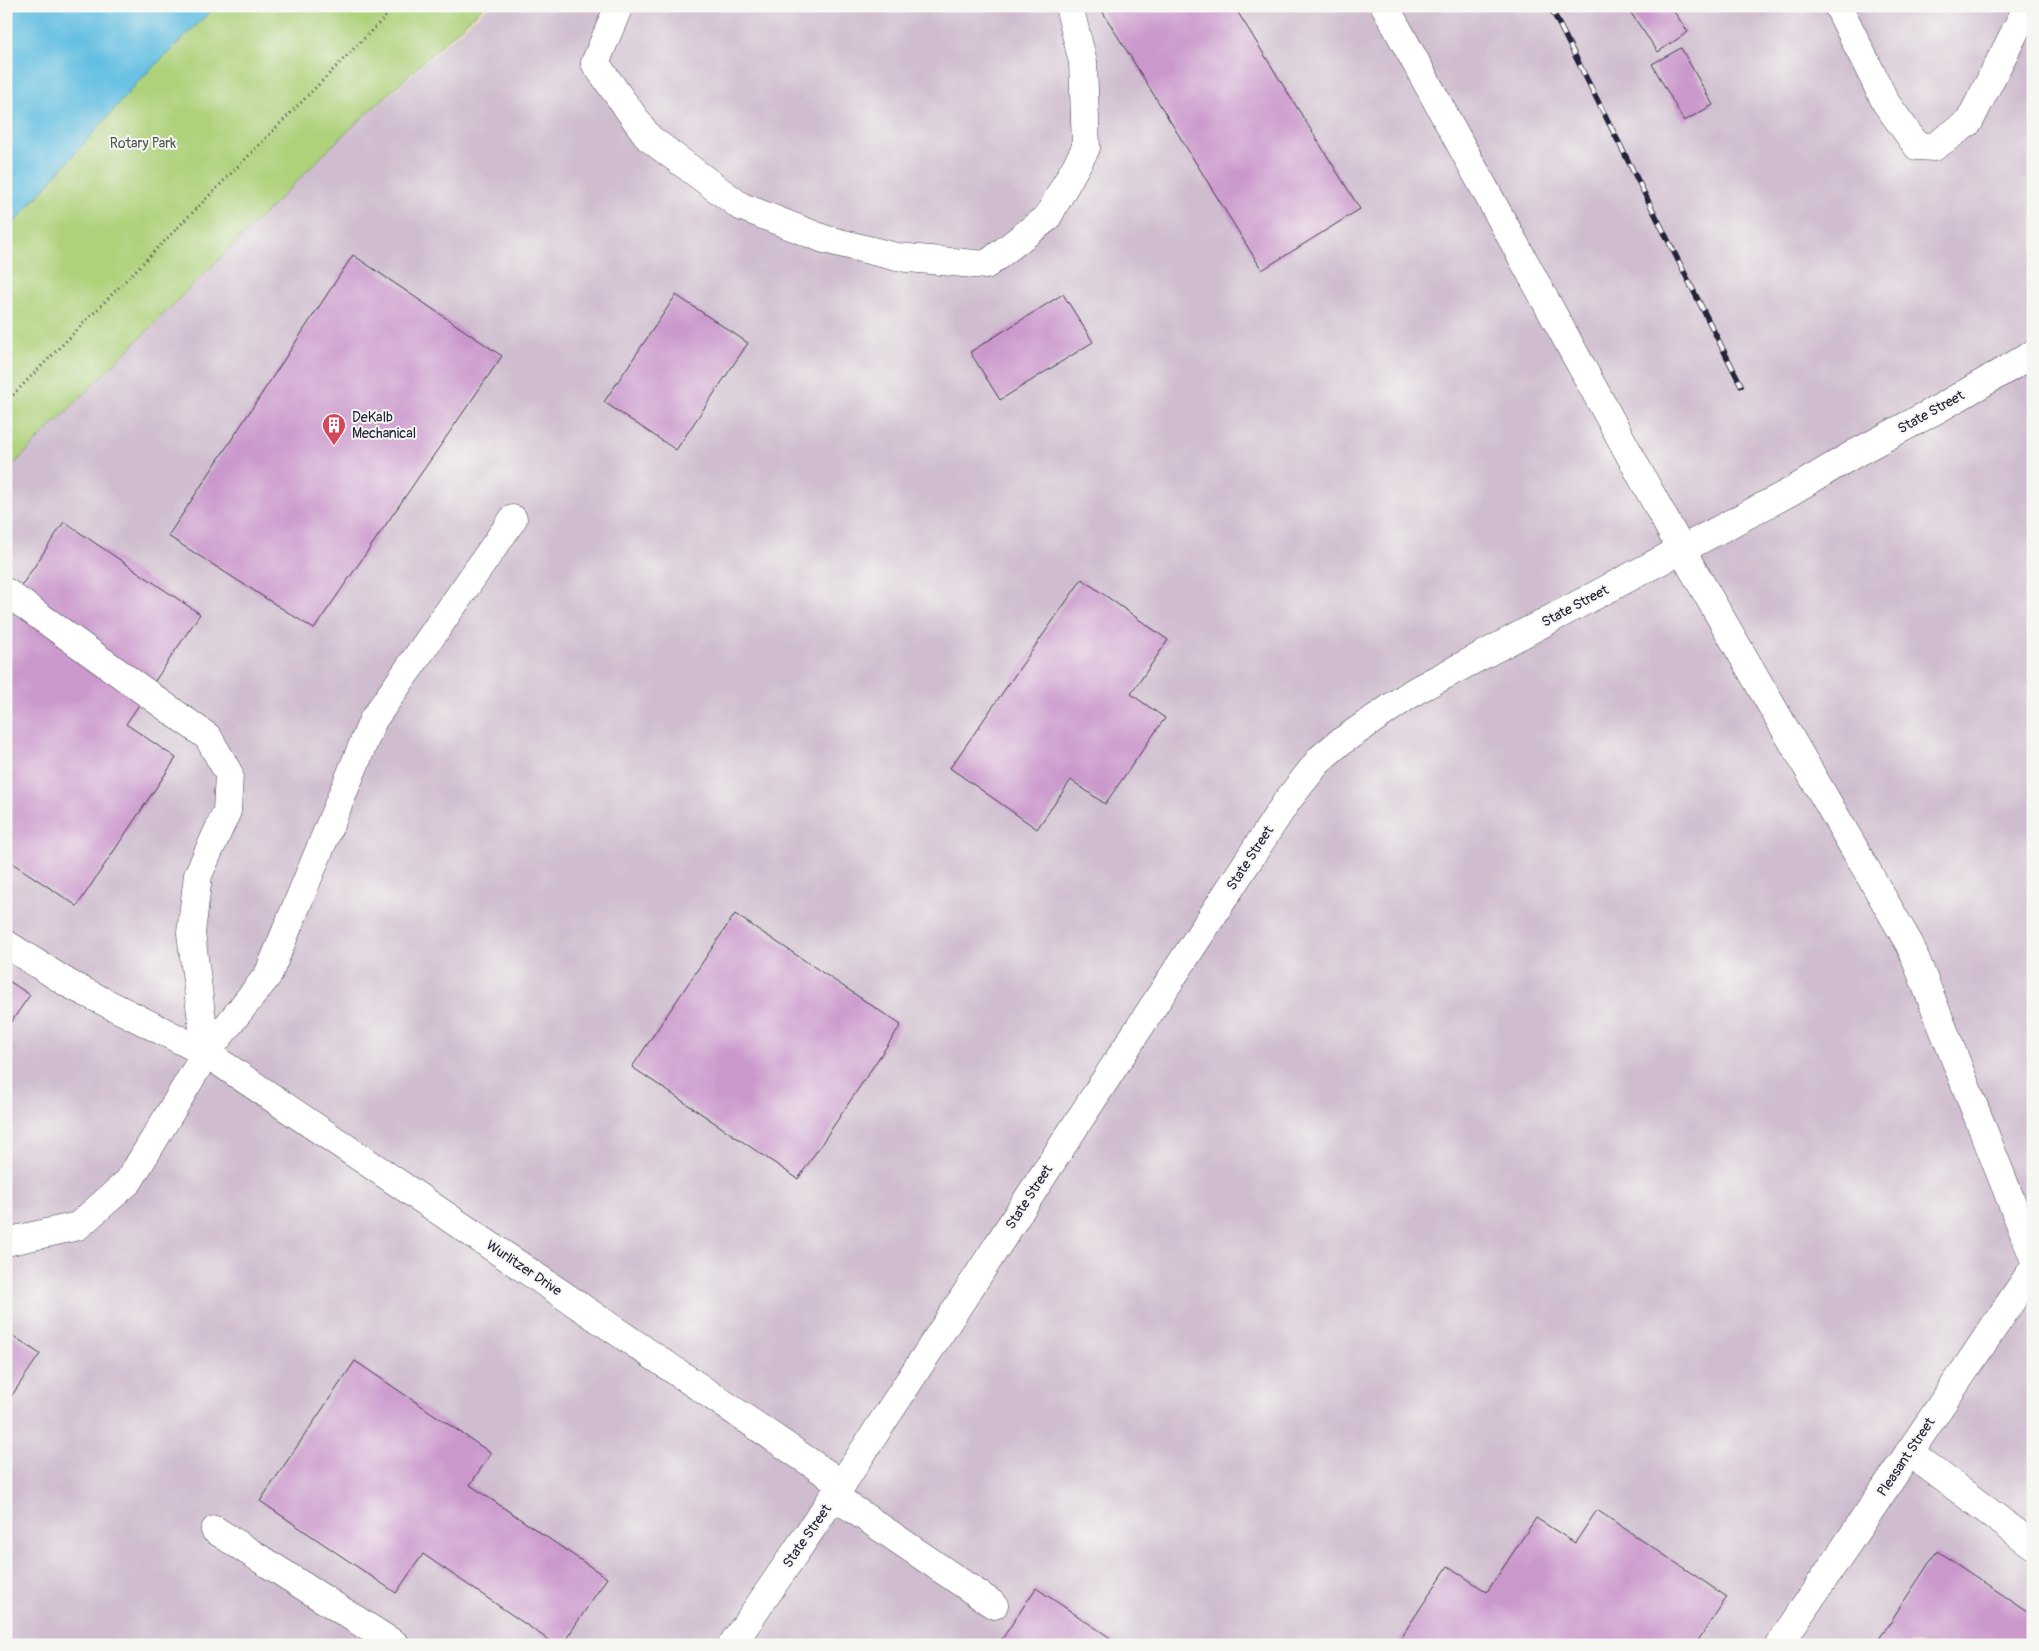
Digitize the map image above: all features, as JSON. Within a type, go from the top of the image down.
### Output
[{"type":"street","points":[[619,6],[595,63],[649,138],[740,206],[824,239],[897,257],[986,265],[1047,218],[1086,148],[1083,62],[1068,6]]},
{"type":"street","points":[[1385,6],[1681,550],[1910,945],[2033,1256]]},
{"type":"street","points":[[1838,6],[1886,102],[1918,146],[1934,147],[1969,122],[2028,6]]},
{"type":"street","name":"State Street","points":[[732,1645],[838,1490],[1288,801],[1321,758],[1339,743],[1415,691],[1790,492],[2033,354]]},
{"type":"street","points":[[6,1242],[78,1226],[129,1181],[206,1053],[268,975],[373,720],[513,519]]},
{"type":"street","points":[[6,592],[208,737],[229,774],[227,811],[198,875],[191,934],[206,1053]]},
{"type":"street","name":"Wurlitzer Drive","points":[[6,944],[69,984],[206,1053],[838,1490],[994,1605]]},
{"type":"street","name":"Pleasant Street","points":[[1779,1645],[2033,1269]]},
{"type":"street","points":[[1909,1452],[2033,1545]]},
{"type":"street","points":[[215,1530],[396,1645]]},
{"type":"path","points":[[6,402],[396,6]]},
{"type":"shaded area","points":[[489,6],[2033,6],[2033,1645],[6,1645],[6,472],[339,139]]},
{"type":"green space","name":"Rotary Park","points":[[6,6],[484,6],[339,139],[6,472]]},
{"type":"water","points":[[6,6],[216,6],[137,83],[6,232]]},
{"type":"building","points":[[1099,6],[1234,6],[1360,209],[1262,270]]},
{"type":"building","points":[[1626,6],[1670,6],[1688,32],[1658,52]]},
{"type":"building","points":[[1681,48],[1713,105],[1684,121],[1652,64]]},
{"type":"building","name":"DeKalb Mechanical","points":[[353,255],[502,356],[314,629],[168,536]]},
{"type":"building","points":[[1063,294],[1093,342],[1000,400],[970,352]]},
{"type":"building","points":[[676,295],[748,343],[676,450],[604,402]]},
{"type":"building","points":[[64,522],[200,614],[126,724],[176,758],[77,906],[6,859],[6,609]]},
{"type":"building","points":[[1082,579],[1168,640],[1131,694],[1165,718],[1105,804],[1071,780],[1037,829],[950,768]]},
{"type":"building","points":[[735,914],[901,1025],[798,1179],[632,1067]]},
{"type":"building","points":[[6,979],[30,995],[6,1029]]},
{"type":"building","points":[[6,1331],[40,1354],[6,1404]]},
{"type":"building","points":[[355,1361],[491,1453],[470,1485],[607,1578],[562,1645],[556,1645],[423,1554],[396,1593],[260,1501]]},
{"type":"building","points":[[1597,1510],[1727,1597],[1695,1645],[1396,1645],[1448,1566],[1487,1592],[1536,1518],[1575,1543]]},
{"type":"building","points":[[1937,1551],[2033,1615],[2033,1645],[1875,1645]]},
{"type":"building","points":[[1036,1588],[1121,1645],[998,1645]]},
{"type":"railway","points":[[1550,6],[1741,385]]},
{"type":"place","name":"DeKalb Mechanical","points":[[334,446]]}]
